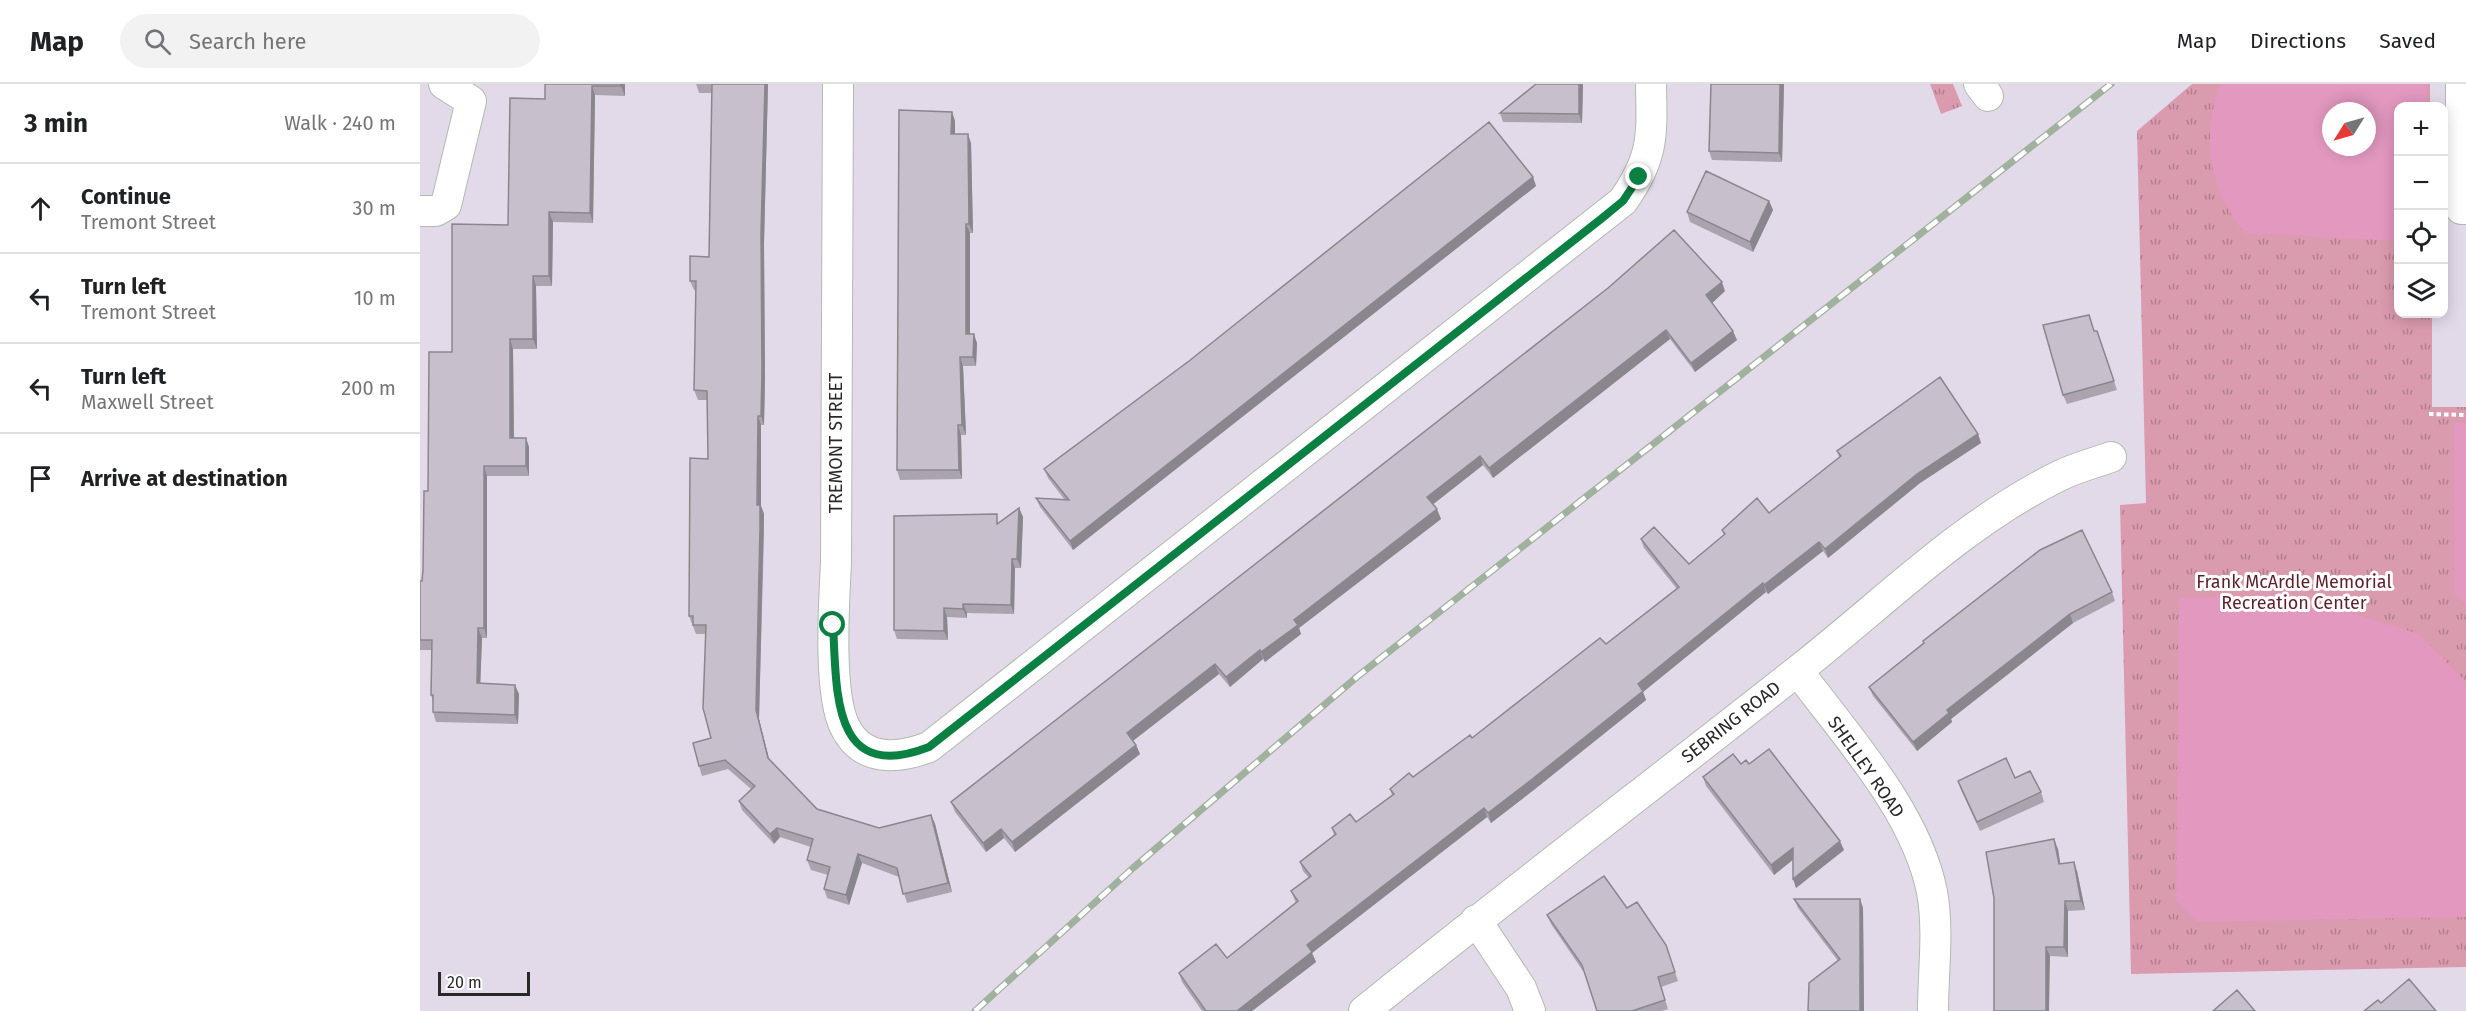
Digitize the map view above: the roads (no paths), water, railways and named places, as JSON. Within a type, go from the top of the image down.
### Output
[{"type":"street","points":[[420,211],[436,211],[446,206],[477,92],[444,84]]},
{"type":"street","name":"TREMONT STREET","points":[[838,84],[836,520],[833,625],[837,697],[844,727],[860,747],[885,756],[907,755],[929,747],[1623,201],[1639,177],[1649,153],[1651,84]]},
{"type":"street","points":[[2461,84],[2461,208],[2466,209]]},
{"type":"street","name":"SEBRING ROAD","points":[[1364,1011],[1476,920],[1798,671],[1941,552],[2010,503],[2061,475],[2111,457]]},
{"type":"street","name":"SHELLEY ROAD","points":[[1798,671],[1889,794],[1918,847],[1932,893],[1933,1011]]},
{"type":"street","points":[[1476,920],[1521,988],[1530,1011]]},
{"type":"railway","points":[[975,1011],[1133,868],[1358,676],[2111,84]]},
{"type":"park label","name":"Frank McArdle Memorial Recreation Center","points":[[2294,592]]}]
